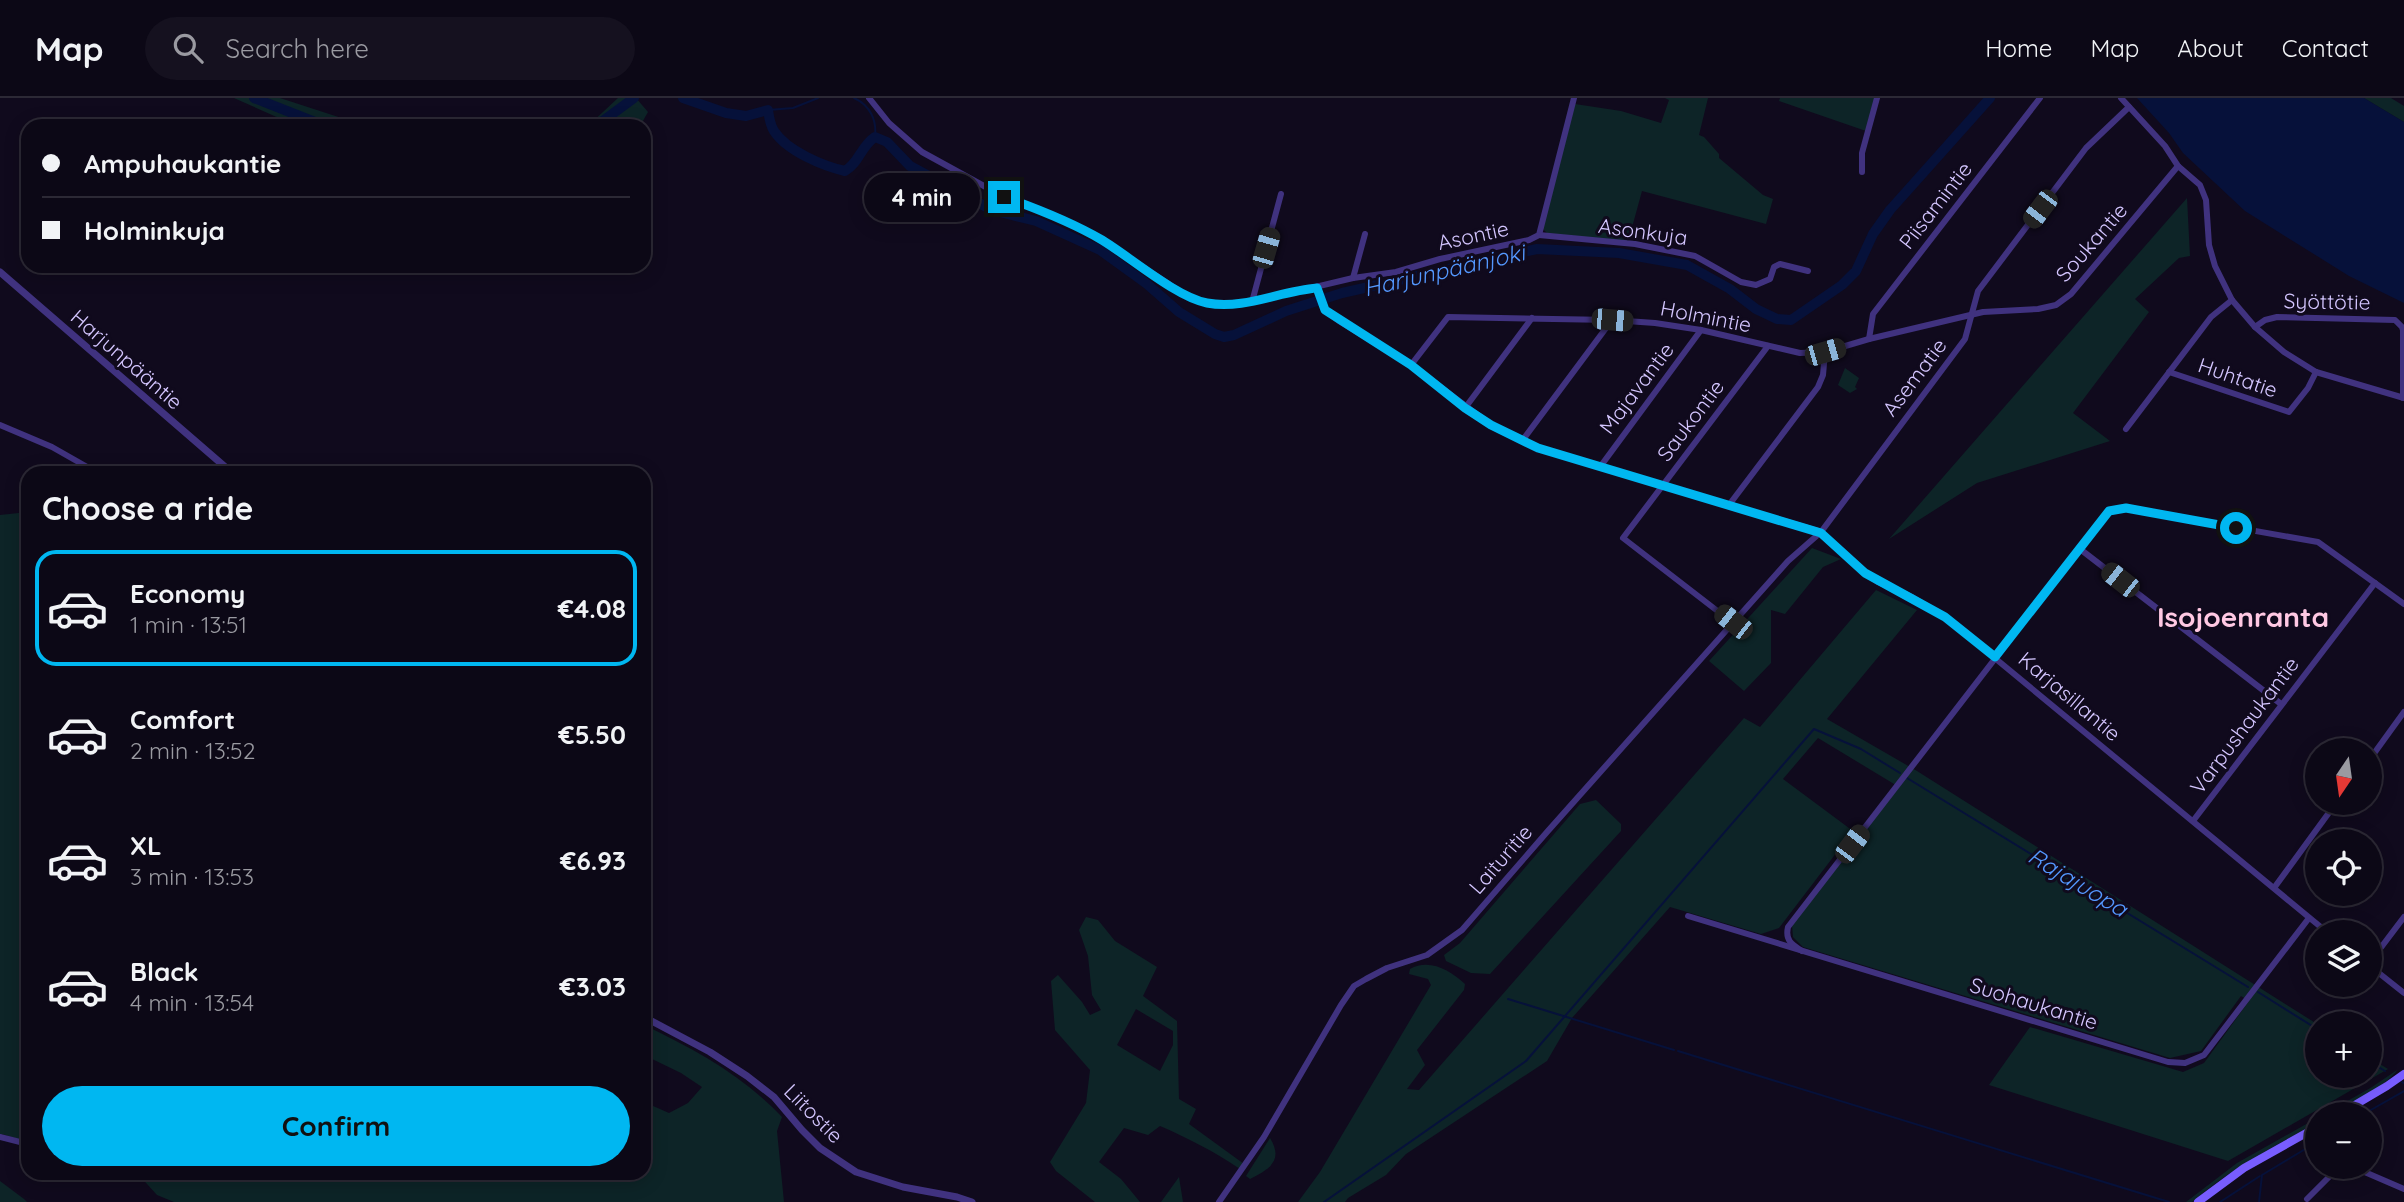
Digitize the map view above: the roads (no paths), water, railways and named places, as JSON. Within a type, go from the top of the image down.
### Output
[{"type":"main road","points":[[2360,1102],[2404,1074]]},
{"type":"main road","points":[[2197,1202],[2244,1168],[2305,1133]]},
{"type":"street","name":"Asontie","points":[[869,98],[890,123],[922,152],[1004,197],[1058,217],[1102,240],[1187,296],[1206,303],[1229,304],[1318,291],[1353,278],[1396,272],[1440,259],[1529,240],[1539,235],[1574,98]]},
{"type":"street","points":[[1862,172],[1862,153],[1877,98]]},
{"type":"street","name":"Piisamintie","points":[[1869,339],[1873,314],[2040,98]]},
{"type":"street","points":[[2122,98],[2165,146],[2178,166],[2204,191],[2208,210],[2209,245],[2220,279],[2232,300],[2255,327],[2284,352],[2316,372],[2404,398]]},
{"type":"street","name":"Asematie","points":[[1821,533],[1965,339],[1978,291],[2086,148],[2129,107]]},
{"type":"street","name":"Soukantie","points":[[1971,314],[2038,309],[2056,305],[2071,295],[2178,166]]},
{"type":"street","points":[[1252,302],[1281,194]]},
{"type":"street","points":[[1353,278],[1365,234]]},
{"type":"street","name":"Asonkuja","points":[[1539,235],[1635,244],[1695,256],[1741,282],[1756,285],[1770,279],[1774,267],[1780,264],[1808,271]]},
{"type":"street","name":"Harjunpääntie","points":[[0,272],[224,466]]},
{"type":"street","name":"Karjasillantie","points":[[1318,291],[1322,305],[1339,321],[1411,365],[1465,408],[1522,441],[1821,533],[1865,573],[1945,617],[2312,920]]},
{"type":"street","name":"Huhtatie","points":[[2126,429],[2211,317],[2232,300]]},
{"type":"street","name":"Holmintie","points":[[1411,365],[1448,317],[1612,320],[1701,330],[1800,353],[1825,352],[1971,314]]},
{"type":"street","points":[[1465,408],[1532,317]]},
{"type":"street","name":"Syöttötie","points":[[2255,327],[2265,320],[2277,317],[2388,319],[2400,324],[2403,330],[2404,398]]},
{"type":"street","points":[[1522,441],[1612,320]]},
{"type":"street","name":"Majavantie","points":[[1600,467],[1701,330]]},
{"type":"street","name":"Saukontie","points":[[1733,622],[1623,538],[1768,346]]},
{"type":"street","points":[[1729,505],[1818,387],[1823,375],[1825,352]]},
{"type":"street","name":"Huhtatie","points":[[2169,372],[2289,412],[2308,388],[2316,372]]},
{"type":"street","points":[[0,425],[51,447],[85,466]]},
{"type":"street","points":[[1802,951],[1790,943],[1786,935],[1788,927],[2109,511],[2126,508],[2318,542],[2404,604]]},
{"type":"street","name":"Laituritie","points":[[1219,1202],[1264,1137],[1340,1005],[1354,986],[1387,968],[1427,955],[1462,930],[1788,561],[1821,533]]},
{"type":"street","points":[[2080,548],[2281,704]]},
{"type":"street","name":"Varpushaukantie","points":[[2193,821],[2375,583]]},
{"type":"street","points":[[2382,742],[2404,712]]},
{"type":"street","points":[[2274,888],[2327,816]]},
{"type":"street","name":"Suohaukantie","points":[[1688,916],[2168,1062],[2185,1063],[2204,1055],[2309,918]]},
{"type":"street","points":[[2382,947],[2404,917]]},
{"type":"street","points":[[2382,974],[2404,993]]},
{"type":"street","name":"Liitostie","points":[[651,1021],[710,1052],[747,1076],[774,1097],[820,1148],[856,1172],[903,1187],[972,1202]]},
{"type":"street","points":[[0,1136],[21,1142]]},
{"type":"street","points":[[2306,1199],[2327,1179]]},
{"type":"street","points":[[2381,1179],[2404,1189]]},
{"type":"waterway","name":"Harjunpäänjoki","points":[[254,98],[307,119]]},
{"type":"waterway","name":"Harjunpäänjoki","points":[[606,119],[634,98]]},
{"type":"waterway","name":"Harjunpäänjoki","points":[[683,98],[726,113],[746,116],[768,110],[773,129],[787,145],[816,161],[845,171],[854,164],[866,145],[875,137],[887,142],[910,166],[992,210],[1036,221],[1100,250],[1147,284],[1179,312],[1224,337],[1286,311],[1342,293],[1537,249],[1619,253],[1687,265],[1730,289],[1756,309],[1777,319],[1791,320],[1842,285],[1856,271],[1873,234],[1890,210],[1990,98]]},
{"type":"waterway","points":[[768,110],[793,108],[818,98]]},
{"type":"waterway","points":[[854,98],[871,114],[875,137]]},
{"type":"waterway","points":[[1324,1202],[1526,1061],[1814,729],[1861,749],[1900,773]]},
{"type":"waterway","name":"Rajajuopa","points":[[1907,778],[2248,987]]},
{"type":"waterway","name":"Rajajuopa","points":[[2258,992],[2305,1021]]},
{"type":"waterway","points":[[1508,999],[1674,1050]]},
{"type":"waterway","points":[[1678,1051],[2169,1202]]},
{"type":"waterway","points":[[2382,1104],[2404,1091]]},
{"type":"waterway","points":[[2259,1202],[2262,1175],[2305,1149]]},
{"type":"waterway","points":[[2220,1202],[2260,1176]]},
{"type":"district","name":"Isojoenranta","points":[[2243,616]]}]
